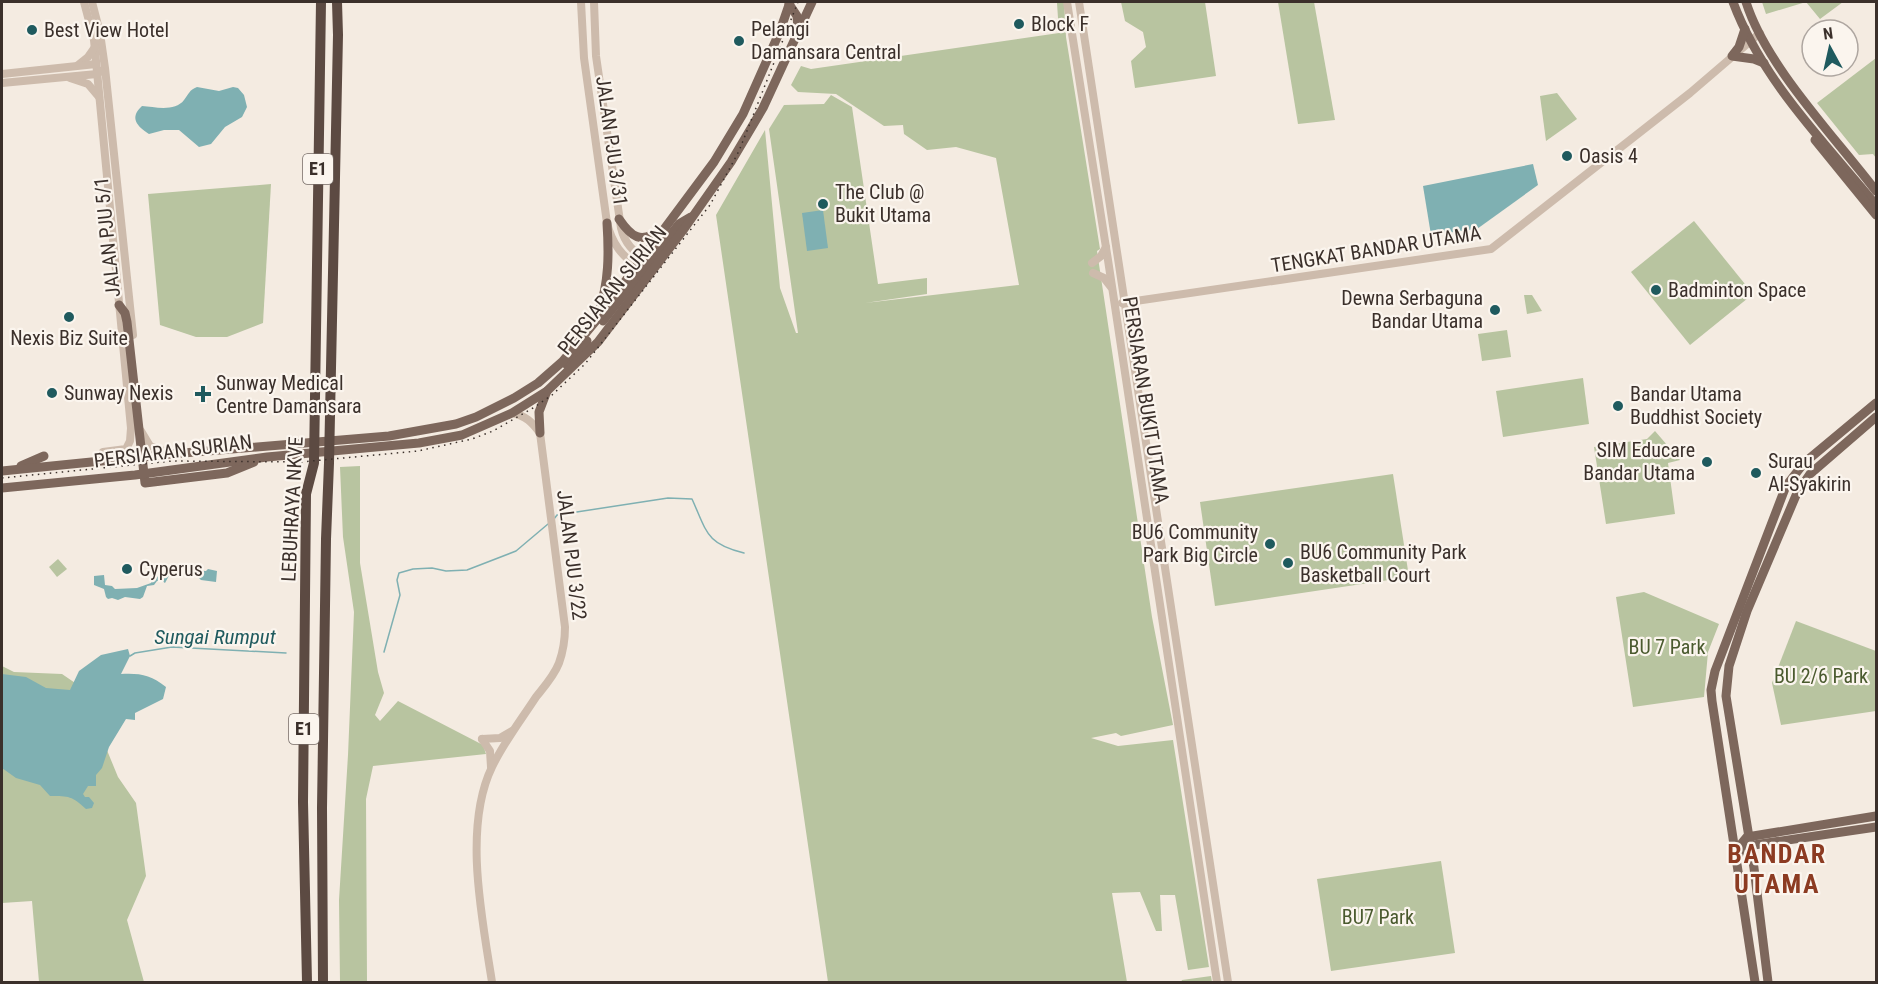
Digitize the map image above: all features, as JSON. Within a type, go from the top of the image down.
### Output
[{"type":"highway","name":"LEBUHRAYA NKVE","points":[[307,982],[303,831],[306,494],[314,463],[321,2]]},
{"type":"highway","name":"LEBUHRAYA NKVE","points":[[323,982],[322,773],[337,2]]},
{"type":"main road","points":[[790,3],[805,2]]},
{"type":"main road","name":"PERSIARAN SURIAN","points":[[13,470],[171,454],[264,454],[388,447],[462,435],[515,411],[547,391],[598,342],[693,216],[731,162],[759,115],[812,2]]},
{"type":"main road","points":[[1734,2],[1750,41],[1771,75],[1876,206]]},
{"type":"main road","points":[[1746,2],[1761,36],[1778,63],[1876,191]]},
{"type":"main road","points":[[790,3],[797,16],[798,33]]},
{"type":"main road","name":"PERSIARAN SURIAN","points":[[2,488],[135,475],[389,436],[456,424],[514,398],[553,372],[643,264],[664,229],[714,162],[743,114],[790,3]]},
{"type":"main road","points":[[1732,56],[1739,47],[1744,29]]},
{"type":"main road","points":[[1732,56],[1764,63]]},
{"type":"main road","points":[[1771,75],[1774,87],[1789,108],[1876,215]]},
{"type":"main road","points":[[515,411],[527,398],[557,375],[576,355],[643,264],[680,224],[693,216]]},
{"type":"main road","points":[[619,219],[628,231],[641,238],[650,237],[664,229]]},
{"type":"main road","points":[[595,322],[604,296],[608,274],[610,257],[607,223]]},
{"type":"main road","points":[[119,305],[125,312],[127,322],[145,483],[227,473],[264,454]]},
{"type":"main road","points":[[540,433],[539,412],[547,391]]},
{"type":"main road","points":[[1755,982],[1712,703],[1711,690],[1714,671],[1786,486],[1804,463],[1876,403]]},
{"type":"main road","points":[[1712,703],[1718,701],[1721,696],[1747,610],[1797,493],[1810,474],[1876,417]]},
{"type":"main road","points":[[2,471],[13,470],[44,456]]},
{"type":"main road","points":[[1726,676],[1726,696],[1746,818],[1747,842],[1754,868],[1768,982]]},
{"type":"main road","points":[[1746,818],[1755,830],[1768,839],[1876,816]]},
{"type":"main road","points":[[1747,842],[1876,827]]},
{"type":"main road","points":[[1733,828],[1747,842]]},
{"type":"main road","points":[[1754,868],[1768,839]]},
{"type":"main road","points":[[1738,865],[1747,842]]},
{"type":"street","name":"JALAN PJU 5/1","points":[[84,2],[95,47],[130,436]]},
{"type":"street","name":"JALAN PJU 5/1","points":[[92,2],[99,25],[105,68],[143,437]]},
{"type":"street","name":"JALAN PJU 3/31","points":[[581,2],[584,58],[607,223],[618,250],[643,264]]},
{"type":"street","name":"JALAN PJU 3/31","points":[[594,2],[596,56],[619,219],[626,244],[643,264]]},
{"type":"street","name":"PERSIARAN BUKIT UTAMA","points":[[1067,2],[1217,982]]},
{"type":"street","name":"PERSIARAN BUKIT UTAMA","points":[[1079,2],[1228,982]]},
{"type":"street","name":"TENGKAT BANDAR UTAMA","points":[[1115,304],[1491,249],[1612,156],[1750,41],[1761,36]]},
{"type":"street","points":[[76,66],[84,62],[95,47]]},
{"type":"street","points":[[2,74],[96,64],[105,68],[97,74],[2,83]]},
{"type":"street","points":[[65,77],[88,84],[100,98]]},
{"type":"street","points":[[1092,263],[1101,256],[1106,246]]},
{"type":"street","points":[[1093,273],[1104,278],[1113,291]]},
{"type":"street","points":[[515,411],[530,420],[540,433]]},
{"type":"street","name":"JALAN PJU 3/22","points":[[492,982],[480,896],[476,831],[491,770],[514,730],[552,676],[564,641],[564,618],[540,433]]},
{"type":"street","points":[[130,436],[138,443],[143,437],[150,446],[171,454]]},
{"type":"street","points":[[103,452],[126,449],[129,446],[130,436]]},
{"type":"street","points":[[491,770],[490,751],[482,739],[500,738],[514,730]]},
{"type":"green space","points":[[1064,2],[1066,37],[1100,249],[1097,251],[1152,617],[1173,725],[1121,736],[1116,733],[1091,738],[1118,746],[1173,740],[1209,967],[1188,970],[1175,895],[1160,895],[1162,931],[1156,931],[1140,892],[1112,893],[1127,982],[828,982],[716,215],[765,130],[780,288],[796,333],[798,333],[769,129],[784,105],[824,104],[831,95],[852,107],[878,284],[927,278],[927,294],[865,303],[1019,285],[996,158],[956,147],[927,150],[904,134],[903,125],[884,126],[836,94],[798,92],[791,85],[801,66],[811,69],[1059,33],[1057,3]]},
{"type":"green space","points":[[1121,2],[1205,2],[1216,76],[1135,88],[1131,61],[1146,47],[1143,32],[1125,21]]},
{"type":"green space","points":[[1278,2],[1314,2],[1335,120],[1298,124]]},
{"type":"green space","points":[[1762,2],[1806,2],[1766,14]]},
{"type":"green space","points":[[1806,2],[1843,2],[1821,18]]},
{"type":"green space","points":[[1876,58],[1876,158],[1873,154],[1859,155],[1817,103],[1850,78],[1860,78],[1860,70]]},
{"type":"green space","points":[[1557,93],[1577,119],[1546,141],[1540,96]]},
{"type":"green space","points":[[271,184],[263,323],[227,337],[196,337],[160,325],[148,194]]},
{"type":"green space","points":[[1694,221],[1753,294],[1690,345],[1631,272]]},
{"type":"green space","points":[[1524,295],[1532,295],[1542,311],[1527,314]]},
{"type":"green space","points":[[1507,330],[1511,357],[1482,361],[1478,334]]},
{"type":"green space","points":[[1583,378],[1589,424],[1503,437],[1496,391]]},
{"type":"green space","points":[[1655,431],[1680,460],[1668,463],[1675,514],[1606,524],[1594,447],[1647,439]]},
{"type":"green space","points":[[360,466],[360,563],[378,672],[384,693],[375,715],[380,721],[398,701],[483,745],[486,754],[373,766],[366,799],[367,982],[340,982],[339,900],[354,612],[343,537],[340,467]]},
{"type":"green space","points":[[1393,474],[1409,577],[1215,606],[1200,502]]},
{"type":"green space","points":[[58,559],[67,569],[57,577],[49,567]]},
{"type":"green space","name":"BU 7 Park","points":[[1644,592],[1719,624],[1708,652],[1704,697],[1633,707],[1616,597]]},
{"type":"green space","name":"BU 2/6 Park","points":[[1796,621],[1876,651],[1876,711],[1781,725],[1772,683]]},
{"type":"green space","points":[[2,666],[14,672],[62,674],[81,687],[118,777],[136,803],[146,876],[127,920],[144,982],[39,982],[32,901],[2,903]]},
{"type":"green space","name":"BU7 Park","points":[[1441,861],[1455,953],[1331,971],[1317,879]]},
{"type":"green space","points":[[1211,976],[1212,982],[1181,982],[1182,980]]},
{"type":"water","points":[[197,87],[219,91],[238,88],[244,95],[247,107],[242,117],[225,127],[211,144],[199,147],[179,130],[164,130],[149,134],[138,125],[135,118],[142,106],[164,108],[175,106]]},
{"type":"water","points":[[1533,164],[1538,185],[1477,229],[1431,235],[1423,186]]},
{"type":"water","points":[[823,210],[828,248],[807,251],[802,213]]},
{"type":"water","points":[[208,569],[217,571],[216,582],[201,580],[193,573],[194,570],[206,571]]},
{"type":"water","points":[[171,572],[165,583],[161,580],[154,585],[147,586],[140,599],[125,597],[118,600],[108,599],[104,589],[94,585],[94,576],[104,575],[105,585],[115,589],[137,588],[151,583],[153,576],[162,577]]},
{"type":"water","points":[[128,649],[130,656],[121,674],[145,676],[166,687],[163,699],[135,713],[135,720],[126,719],[109,747],[102,768],[96,775],[96,786],[88,786],[83,794],[94,803],[92,808],[86,809],[70,798],[50,796],[40,785],[16,778],[2,768],[2,674],[26,677],[46,688],[70,690],[79,671],[101,655]]},
{"type":"waterway","points":[[554,519],[557,515],[668,498],[692,499],[709,535],[722,545],[744,553]]},
{"type":"waterway","name":"Sungai Rumput","points":[[384,652],[400,595],[397,580],[399,573],[413,569],[432,568],[446,571],[467,570],[516,551],[548,524]]},
{"type":"waterway","name":"Sungai Rumput","points":[[130,656],[135,653],[172,647],[286,653]]},
{"type":"railway","points":[[2,478],[172,461],[301,462],[418,451],[472,439],[493,431],[533,408],[552,395],[585,364],[710,205],[739,151],[798,2]]},
{"type":"place","name":"Block F","points":[[1019,24]]},
{"type":"place","name":"Best View Hotel","points":[[32,30]]},
{"type":"place","name":"Pelangi Damansara Central","points":[[739,41]]},
{"type":"place","name":"Oasis 4","points":[[1567,156]]},
{"type":"place","name":"The Club @ Bukit Utama","points":[[823,204]]},
{"type":"place","name":"Badminton Space","points":[[1656,290]]},
{"type":"place","name":"Dewna Serbaguna Bandar Utama","points":[[1495,310]]},
{"type":"place","name":"Nexis Biz Suite","points":[[69,317]]},
{"type":"place","name":"Sunway Nexis","points":[[52,393]]},
{"type":"place","name":"Sunway Medical Centre Damansara","points":[[203,394]]},
{"type":"place","name":"Bandar Utama Buddhist Society","points":[[1618,406]]},
{"type":"place","name":"SIM Educare Bandar Utama","points":[[1707,462]]},
{"type":"place","name":"Surau Al-Syakirin","points":[[1756,473]]},
{"type":"place","name":"BU6 Community Park Big Circle","points":[[1270,544]]},
{"type":"place","name":"BU6 Community Park Basketball Court","points":[[1288,563]]},
{"type":"place","name":"Cyperus","points":[[127,569]]},
{"type":"district","name":"BANDAR UTAMA","points":[[1777,869]]}]
